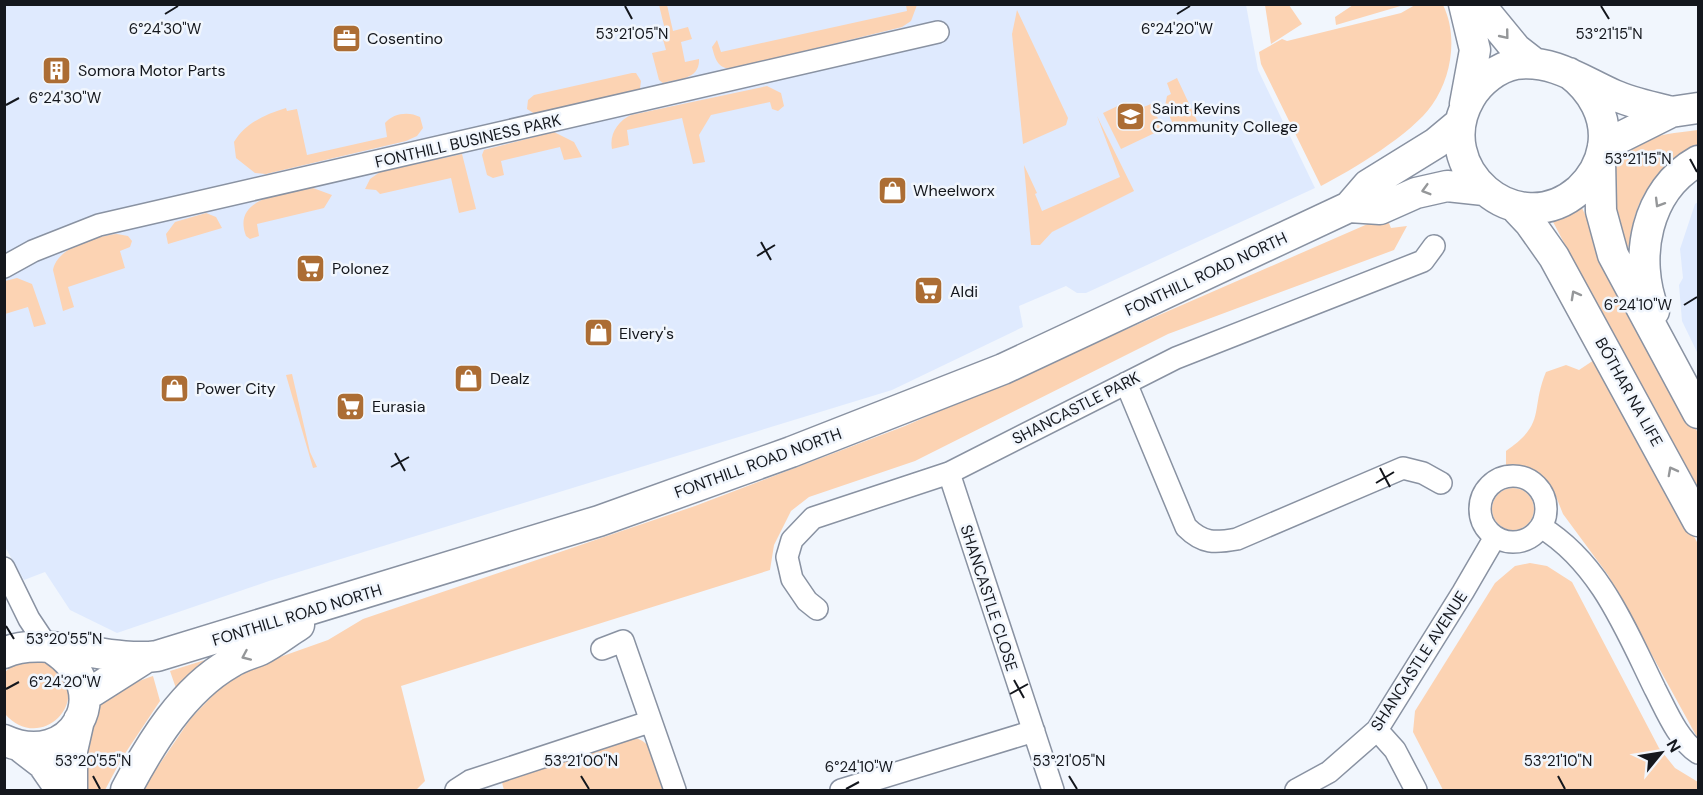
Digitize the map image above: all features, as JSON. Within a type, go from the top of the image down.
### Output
[{"type":"main road","points":[[1462,115],[1475,50],[1464,4]]},
{"type":"main road","points":[[1479,4],[1516,49],[1534,63]]},
{"type":"main road","name":"FONTHILL ROAD NORTH","points":[[13,743],[38,748],[53,744],[67,736],[82,708],[145,658],[332,604],[599,521],[791,453],[1014,364],[1349,207],[1368,185],[1437,143],[1462,115],[1474,91],[1491,75],[1513,65],[1534,63],[1569,73],[1616,96],[1685,110]]},
{"type":"main road","name":"FONTHILL ROAD NORTH","points":[[1462,115],[1461,154],[1471,176],[1484,190],[1514,206],[1533,208],[1553,205],[1572,196],[1587,183],[1602,153],[1604,131],[1599,110],[1589,91],[1569,73]]},
{"type":"main road","name":"FONTHILL ROAD NORTH","points":[[1602,153],[1685,110]]},
{"type":"main road","points":[[1602,153],[1601,211],[1613,255],[1698,413]]},
{"type":"main road","points":[[1684,386],[1646,292],[1645,237],[1655,208],[1672,184],[1698,161]]},
{"type":"main road","name":"FONTHILL ROAD NORTH","points":[[1349,207],[1380,209],[1416,193],[1439,187],[1484,190]]},
{"type":"main road","name":"BÓTHAR NA LIFE","points":[[1514,206],[1530,223],[1554,257],[1698,521]]},
{"type":"main road","points":[[126,790],[140,764],[169,721],[199,686],[230,663],[262,649],[332,604]]},
{"type":"main road","name":"FONTHILL ROAD NORTH","points":[[4,653],[30,644],[145,658]]},
{"type":"main road","points":[[50,647],[69,659],[77,669],[82,708],[72,751],[72,790]]},
{"type":"main road","points":[[13,743],[43,764],[61,790]]},
{"type":"street","name":"FONTHILL BUSINESS PARK","points":[[4,267],[42,248],[99,225],[938,32]]},
{"type":"street","name":"SHANCASTLE PARK","points":[[817,609],[807,601],[792,579],[787,557],[792,540],[813,518],[949,473],[1176,358],[1423,261],[1434,246]]},
{"type":"street","points":[[1126,383],[1186,527],[1195,537],[1209,544],[1237,539],[1402,468],[1423,473],[1441,483]]},
{"type":"street","name":"SHANCASTLE CLOSE","points":[[949,473],[1053,790]]},
{"type":"street","points":[[1510,475],[1530,480],[1544,496],[1545,517],[1541,526],[1525,540],[1504,541],[1495,537],[1482,521],[1481,501],[1491,484],[1510,475]]},
{"type":"street","points":[[1541,526],[1573,550],[1601,586],[1665,710],[1683,738],[1698,753]]},
{"type":"street","name":"SHANCASTLE AVENUE","points":[[1296,790],[1329,772],[1377,730],[1464,592],[1495,537]]},
{"type":"street","points":[[4,568],[29,619],[50,647]]},
{"type":"street","points":[[602,649],[623,641],[675,790]]},
{"type":"street","points":[[456,790],[470,781],[650,722]]},
{"type":"street","points":[[1377,730],[1395,750],[1416,790]]},
{"type":"street","points":[[841,790],[1034,731]]},
{"type":"shaded area","points":[[4,5],[1246,5],[1258,70],[1315,188],[1086,293],[1077,293],[1066,286],[1019,306],[1023,327],[892,390],[269,581],[117,633],[70,610],[45,572],[24,580],[5,547]]},
{"type":"shaded area","points":[[659,5],[667,5],[673,31],[688,27],[692,39],[681,42],[685,62],[699,59],[696,71],[692,75],[663,83],[659,80],[652,53],[666,50],[662,36],[666,34]]},
{"type":"shaded area","points":[[906,5],[917,5],[911,21],[902,27],[731,69],[720,64],[712,47],[717,40],[721,52],[907,11]]},
{"type":"shaded area","points":[[1265,5],[1289,5],[1302,24],[1271,44]]},
{"type":"shaded area","points":[[1353,5],[1404,5],[1336,25],[1335,17]]},
{"type":"shaded area","points":[[1415,5],[1443,5],[1448,17],[1451,56],[1439,94],[1411,128],[1349,171],[1321,186],[1261,64],[1259,52],[1282,39],[1287,41],[1401,13]]},
{"type":"shaded area","points":[[1017,10],[1068,118],[1066,125],[1023,144],[1012,34]]},
{"type":"shaded area","points":[[636,73],[641,81],[640,89],[636,91],[535,114],[527,109],[528,100],[534,95]]},
{"type":"shaded area","points":[[1177,78],[1199,125],[1186,131],[1181,121],[1173,124],[1165,106],[1167,96],[1171,94],[1167,83]]},
{"type":"shaded area","points":[[767,86],[781,93],[784,106],[778,111],[772,109],[770,102],[711,115],[699,135],[705,162],[693,164],[682,118],[627,130],[629,145],[612,149],[613,133],[622,121],[631,115]]},
{"type":"shaded area","points":[[1126,102],[1136,110],[1151,104],[1163,129],[1121,149],[1103,113]]},
{"type":"shaded area","points":[[286,108],[287,111],[297,109],[307,155],[387,137],[385,123],[401,114],[420,117],[423,128],[417,136],[406,141],[266,174],[255,173],[236,158],[234,142],[257,120]]},
{"type":"shaded area","points":[[1097,116],[1134,191],[1052,232],[1040,245],[1031,245],[1024,165],[1037,193],[1035,194],[1042,211],[1120,177]]},
{"type":"shaded area","points":[[1698,130],[1698,152],[1662,175],[1646,191],[1635,217],[1628,253],[1621,257],[1611,165],[1618,155],[1638,142],[1662,135]]},
{"type":"shaded area","points":[[554,132],[574,142],[582,157],[564,160],[560,147],[501,161],[504,175],[493,178],[487,175],[482,155],[484,150]]},
{"type":"shaded area","points":[[462,154],[476,209],[459,213],[451,178],[380,194],[376,190],[365,189],[370,179],[380,172]]},
{"type":"shaded area","points":[[313,188],[332,195],[324,208],[257,224],[259,236],[250,239],[246,236],[243,223],[246,212],[253,205],[276,195]]},
{"type":"shaded area","points":[[1581,195],[1582,208],[1602,250],[1698,433],[1698,498],[1551,218]]},
{"type":"shaded area","points":[[1698,202],[1698,354],[1682,321],[1679,285],[1683,278],[1680,249],[1695,204]]},
{"type":"shaded area","points":[[206,213],[216,217],[222,228],[168,244],[166,234],[175,222]]},
{"type":"shaded area","points":[[1386,216],[1391,228],[1407,226],[1394,250],[1168,334],[915,461],[809,497],[791,511],[774,545],[770,570],[401,686],[425,781],[416,790],[142,790],[191,718],[223,685],[266,662],[328,640],[363,619],[695,506],[905,426]]},
{"type":"shaded area","points":[[117,234],[128,236],[132,241],[130,247],[120,251],[125,268],[68,287],[74,307],[63,311],[53,270],[56,262],[62,255],[79,244]]},
{"type":"shaded area","points":[[17,278],[32,284],[46,324],[34,327],[28,307],[5,314],[5,281]]},
{"type":"shaded area","points":[[1594,360],[1654,460],[1698,544],[1698,739],[1608,575],[1563,514],[1553,489],[1538,473],[1525,467],[1506,465],[1506,451],[1519,441],[1532,424],[1546,372],[1566,365],[1579,370]]},
{"type":"shaded area","points":[[292,374],[310,452],[317,467],[313,468],[286,375]]},
{"type":"shaded area","points":[[1513,488],[1521,489],[1528,494],[1533,501],[1533,517],[1528,524],[1521,529],[1513,530],[1505,529],[1498,524],[1493,517],[1492,509],[1493,501],[1498,494],[1505,489]]},
{"type":"shaded area","points":[[1530,563],[1547,566],[1572,582],[1659,748],[1675,768],[1698,782],[1698,790],[1443,790],[1413,732],[1415,711],[1495,583],[1515,566]]},
{"type":"shaded area","points":[[36,658],[57,668],[66,682],[68,696],[65,709],[57,719],[46,726],[32,728],[18,725],[5,714],[4,673],[15,663]]},
{"type":"shaded area","points":[[205,660],[206,662],[178,694],[170,671]]},
{"type":"shaded area","points":[[153,676],[160,701],[122,758],[105,790],[84,790],[82,781],[85,756],[94,712],[105,699],[113,694]]},
{"type":"shaded area","points":[[634,738],[641,740],[652,751],[666,790],[504,790],[501,779]]},
{"type":"place","name":"Cosentino","points":[[346,38]]},
{"type":"place","name":"Somora Motor Parts","points":[[57,70]]},
{"type":"place","name":"Saint Kevins Community College","points":[[1131,117]]},
{"type":"place","name":"Wheelworx","points":[[892,190]]},
{"type":"place","name":"Polonez","points":[[311,268]]},
{"type":"place","name":"Aldi","points":[[929,291]]},
{"type":"place","name":"Elvery's","points":[[598,333]]},
{"type":"place","name":"Dealz","points":[[469,378]]},
{"type":"place","name":"Power City","points":[[175,388]]},
{"type":"place","name":"Eurasia","points":[[351,406]]}]
